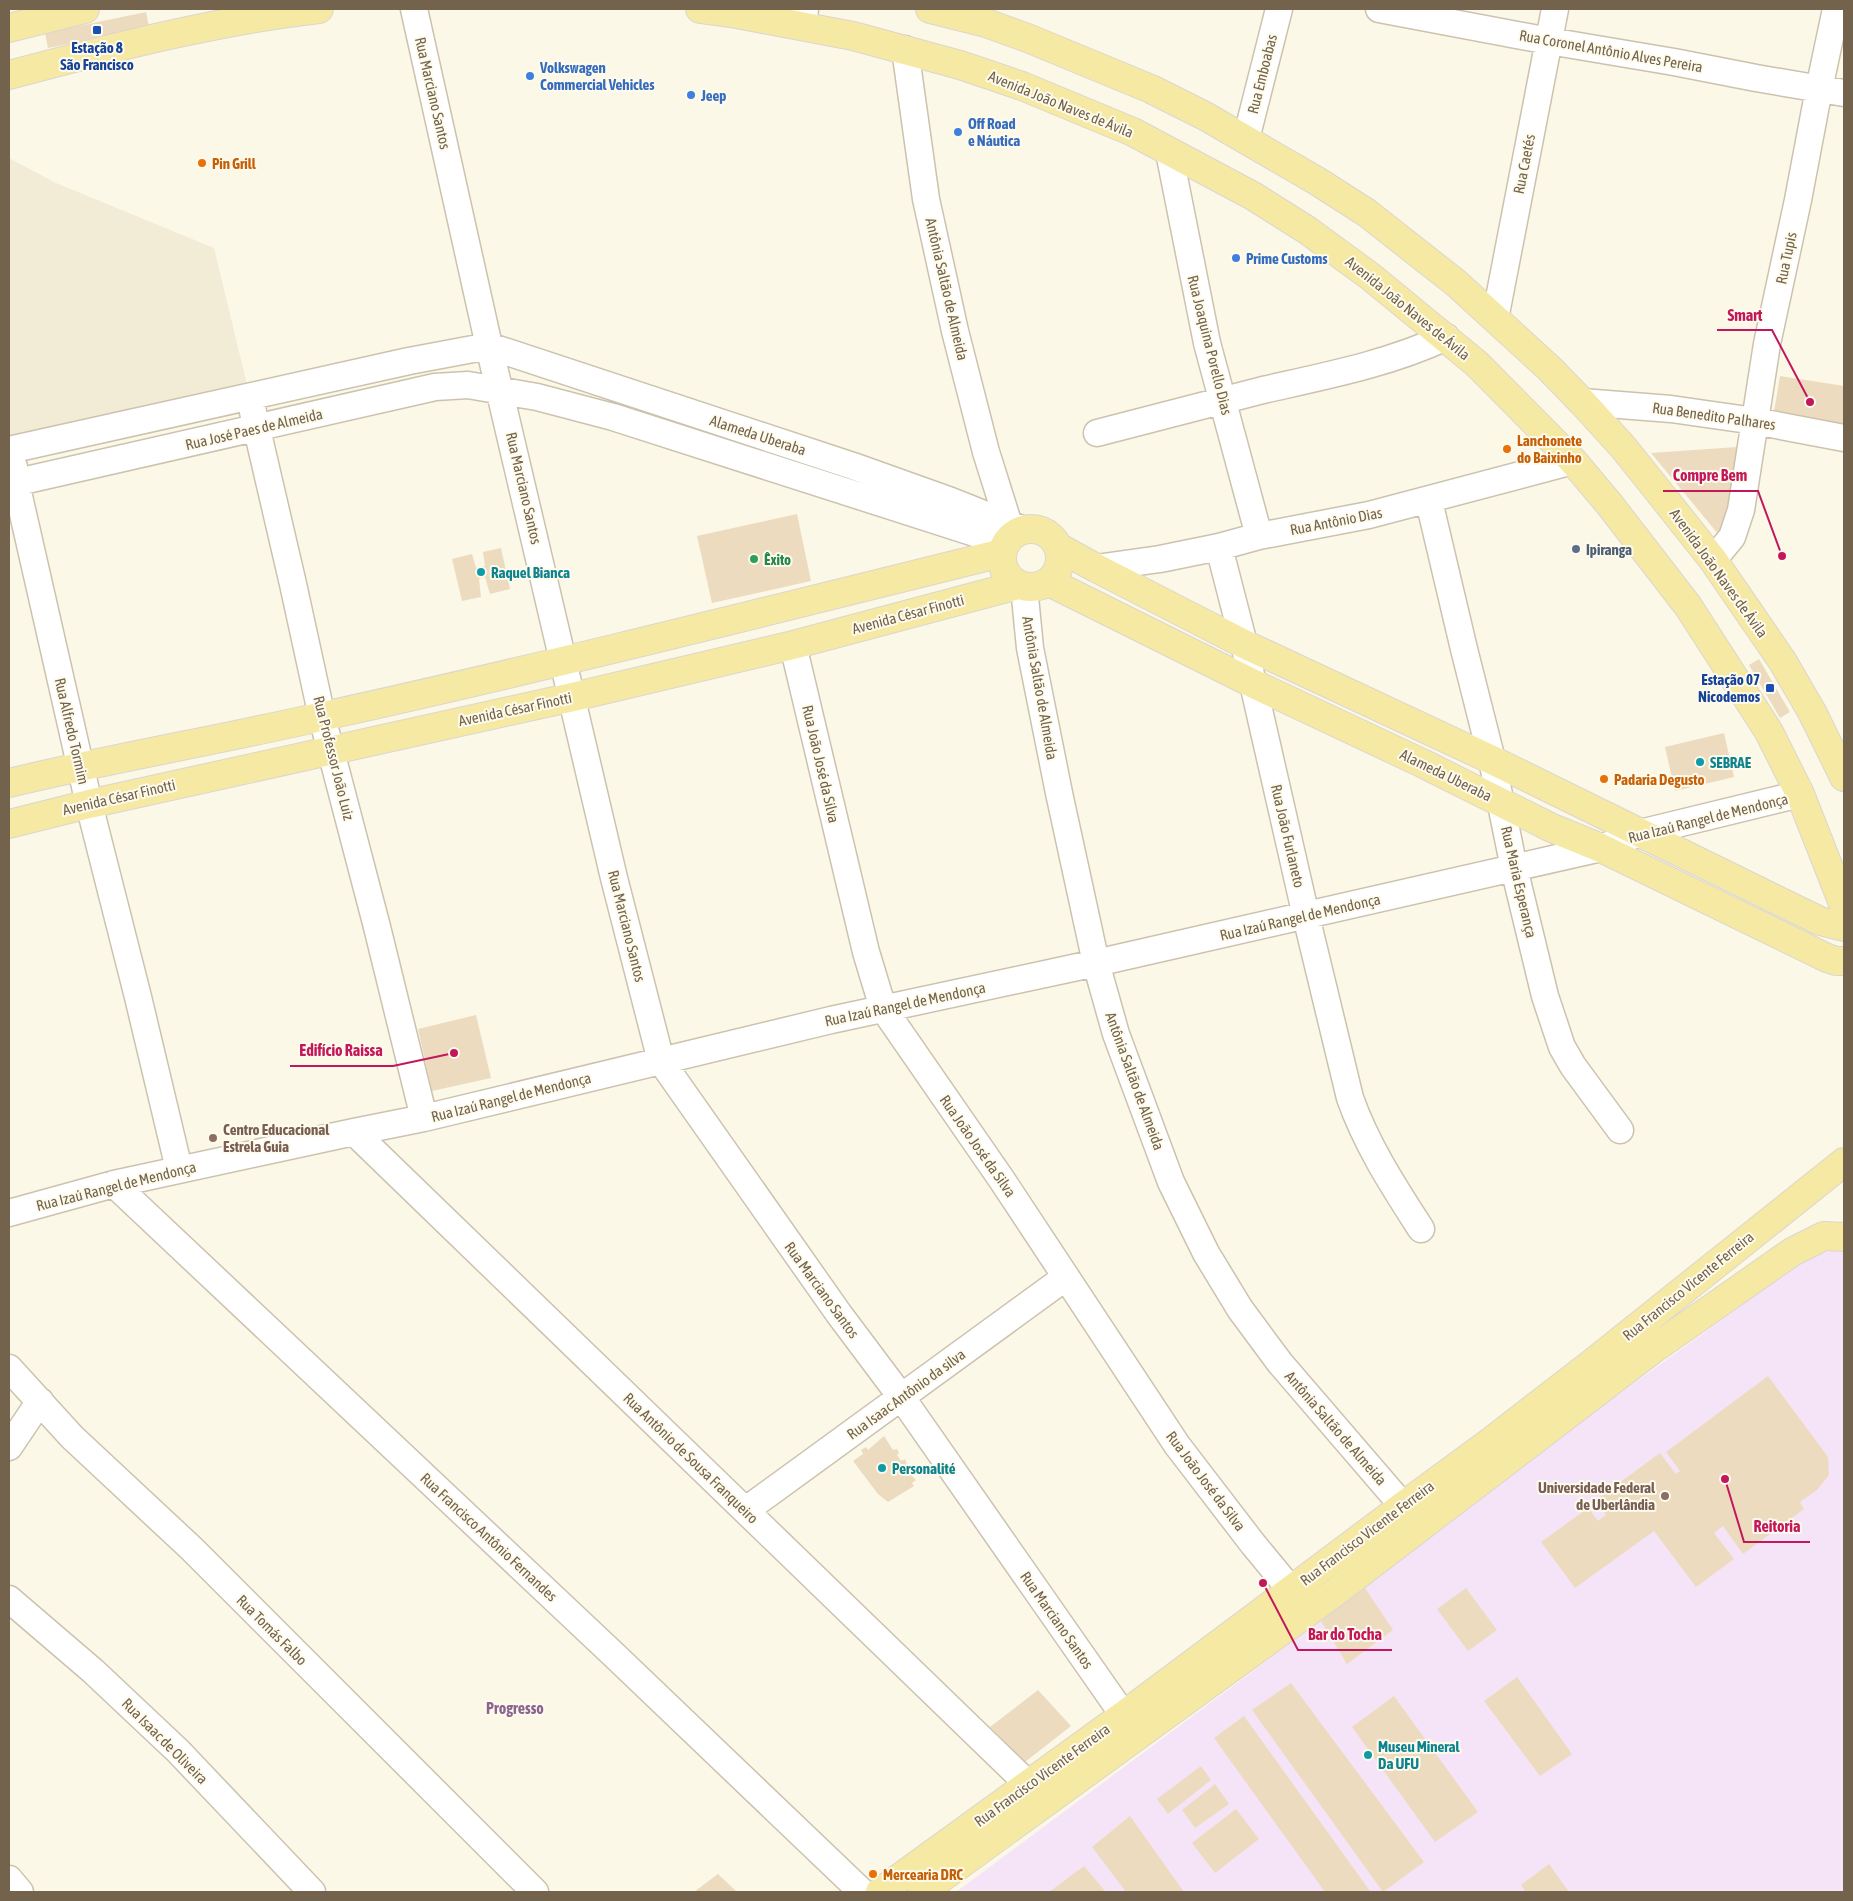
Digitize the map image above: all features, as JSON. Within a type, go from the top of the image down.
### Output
[{"type":"main road","points":[[9,28],[85,9]]},
{"type":"main road","points":[[9,75],[216,25],[282,13],[319,9]]},
{"type":"main road","name":"Avenida João Naves de Ávila","points":[[700,9],[804,17],[1022,86],[1133,132],[1253,196],[1307,230],[1371,277],[1477,364],[1573,461],[1610,505],[1688,606],[1769,732],[1800,794],[1844,906]]},
{"type":"main road","name":"Avenida João Naves de Ávila","points":[[930,9],[987,16],[1151,89],[1246,139],[1367,213],[1456,283],[1582,402],[1623,447],[1713,560],[1783,662],[1812,712],[1844,777]]},
{"type":"main road","name":"Alameda Uberaba","points":[[1844,927],[1812,917],[1492,760],[1244,644],[1058,547],[1055,541],[1044,532],[1030,529],[1010,538],[1002,563],[1010,580],[1030,585],[1254,684],[1502,802],[1552,828],[1601,848],[1827,958],[1844,961]]},
{"type":"main road","points":[[9,783],[80,766],[322,717],[564,661],[1010,538]]},
{"type":"main road","points":[[1030,585],[1058,570],[1060,562],[1058,547]]},
{"type":"main road","name":"Avenida César Finotti","points":[[9,824],[89,804],[572,697],[793,645],[1030,585]]},
{"type":"main road","name":"Rua Francisco Vicente Ferreira","points":[[880,1892],[1028,1784],[1210,1682],[1334,1593],[1599,1374],[1844,1162]]},
{"type":"main road","name":"Rua Francisco Vicente Ferreira","points":[[922,1892],[1131,1726],[1290,1590],[1490,1442],[1599,1374],[1652,1350],[1792,1252],[1824,1236],[1844,1237]]},
{"type":"street","name":"Rua Marciano Santos","points":[[414,9],[489,346],[501,390],[614,878],[661,1061],[838,1314],[902,1398],[1131,1726]]},
{"type":"street","name":"Rua Emboabas","points":[[1246,139],[1279,9]]},
{"type":"street","name":"Rua Coronel Antônio Alves Pereira","points":[[1379,9],[1844,93]]},
{"type":"street","name":"Rua Caetés","points":[[1495,319],[1554,9]]},
{"type":"street","name":"Rua Tupis","points":[[1713,560],[1732,537],[1738,524],[1768,344],[1836,9]]},
{"type":"street","name":"Antônia Saltão de Almeida","points":[[905,49],[926,199],[986,452],[1010,538]]},
{"type":"street","name":"Rua Joaquina Porello Dias","points":[[1168,152],[1207,343],[1259,536]]},
{"type":"street","points":[[1097,433],[1223,400],[1375,364],[1418,350],[1446,337]]},
{"type":"street","name":"Rua José Paes de Almeida","points":[[10,445],[250,397],[408,361],[489,346]]},
{"type":"street","name":"Alameda Uberaba","points":[[489,346],[951,501],[1010,538]]},
{"type":"street","name":"Rua José Paes de Almeida","points":[[12,484],[435,387],[468,384],[501,390]]},
{"type":"street","name":"Alameda Uberaba","points":[[501,390],[537,397],[613,417],[1010,538]]},
{"type":"street","name":"Rua Professor João Luiz","points":[[250,397],[322,717],[424,1118]]},
{"type":"street","name":"Rua Benedito Palhares","points":[[1582,402],[1671,409],[1756,421],[1844,438]]},
{"type":"street","name":"Rua Alfredo Tormim","points":[[10,445],[12,484],[179,1170]]},
{"type":"street","name":"Rua Antônio Dias","points":[[1096,568],[1160,559],[1219,547],[1259,536],[1369,515],[1429,501],[1573,461]]},
{"type":"street","name":"Rua Maria Esperança","points":[[1429,501],[1502,802],[1514,868],[1545,996],[1562,1047],[1573,1066],[1620,1130]]},
{"type":"street","name":"Rua João Furlaneto","points":[[1219,547],[1254,684],[1342,1071],[1360,1126],[1378,1160],[1421,1229]]},
{"type":"street","name":"Antônia Saltão de Almeida","points":[[1030,585],[1030,648],[1096,963],[1116,1034],[1171,1182],[1206,1253],[1240,1309],[1280,1363],[1403,1506]]},
{"type":"street","name":"Rua João José da Silva","points":[[793,645],[866,952],[883,1008],[1002,1180],[1178,1445],[1290,1590]]},
{"type":"street","name":"Rua Izaú Rangel de Mendonça","points":[[9,1213],[114,1184],[424,1118],[883,1008],[1096,963],[1601,848],[1640,833],[1800,794]]},
{"type":"street","name":"Rua Antônio de Sousa Franqueiro","points":[[354,1132],[1028,1784]]},
{"type":"street","name":"Rua Francisco Antônio Fernandes","points":[[114,1184],[613,1654],[862,1892]]},
{"type":"street","name":"Rua Isaac Antônio da silva","points":[[746,1510],[1066,1277]]},
{"type":"street","name":"Rua Tomás Falbo","points":[[9,1368],[72,1437],[192,1549],[535,1892]]},
{"type":"street","points":[[9,1447],[40,1401]]},
{"type":"street","name":"Rua Isaac de Oliveira","points":[[9,1599],[93,1671],[178,1751],[312,1892]]},
{"type":"street","points":[[9,1879],[20,1892]]},
{"type":"shaded area","points":[[9,158],[56,183],[214,248],[250,397],[12,449],[9,436]]},
{"type":"shaded area","name":"Universidade Federal de Uberlândia","points":[[1836,1249],[1844,1250],[1844,1892],[956,1892],[1365,1588],[1607,1403],[1807,1258]]},
{"type":"building","name":"Estação 8 São Francisco","points":[[146,12],[149,27],[48,48],[45,33]]},
{"type":"building","points":[[1780,376],[1844,386],[1844,429],[1773,418]]},
{"type":"building","points":[[1737,447],[1728,518],[1719,535],[1651,453]]},
{"type":"building","name":"Êxito","points":[[797,514],[811,581],[712,603],[697,536]]},
{"type":"building","name":"Raquel Bianca","points":[[501,548],[510,589],[490,594],[485,577],[479,579],[481,597],[462,601],[452,559],[472,554],[476,568],[485,566],[483,552]]},
{"type":"building","name":"Estação 07 Nicodemos","points":[[1759,659],[1790,712],[1780,718],[1749,665]]},
{"type":"building","name":"SEBRAE","points":[[1724,733],[1734,777],[1675,791],[1665,747]]},
{"type":"building","points":[[476,1015],[491,1078],[432,1091],[418,1029]]},
{"type":"building","points":[[1768,1376],[1828,1457],[1829,1475],[1817,1490],[1800,1502],[1804,1509],[1743,1554],[1723,1526],[1714,1533],[1734,1559],[1696,1587],[1654,1531],[1575,1588],[1541,1542],[1588,1508],[1598,1521],[1606,1515],[1596,1500],[1660,1453],[1676,1474],[1680,1471],[1666,1452]]},
{"type":"building","name":"Personalité","points":[[884,1436],[893,1450],[897,1449],[899,1453],[897,1455],[901,1461],[905,1459],[906,1470],[916,1480],[912,1483],[914,1486],[888,1502],[878,1494],[853,1461],[863,1454],[861,1450],[866,1447],[868,1450]]},
{"type":"building","points":[[1365,1588],[1393,1630],[1347,1664],[1321,1621]]},
{"type":"building","points":[[1466,1588],[1497,1630],[1468,1651],[1437,1609]]},
{"type":"building","points":[[1517,1677],[1572,1754],[1540,1776],[1484,1701]]},
{"type":"building","points":[[1291,1683],[1424,1862],[1383,1892],[1252,1710]]},
{"type":"building","points":[[1038,1690],[1071,1726],[1025,1762],[990,1727]]},
{"type":"building","points":[[1394,1696],[1478,1812],[1435,1842],[1352,1727]]},
{"type":"building","points":[[1244,1716],[1370,1891],[1325,1892],[1214,1738]]},
{"type":"building","points":[[1201,1766],[1211,1780],[1168,1814],[1157,1799]]},
{"type":"building","points":[[1215,1784],[1229,1804],[1195,1828],[1182,1810]]},
{"type":"building","points":[[1236,1809],[1259,1839],[1215,1873],[1192,1843]]},
{"type":"building","points":[[1130,1816],[1184,1892],[1126,1892],[1092,1847]]},
{"type":"building","points":[[1549,1864],[1569,1892],[1526,1892],[1521,1885]]},
{"type":"building","points":[[1084,1866],[1106,1892],[1049,1892]]},
{"type":"building","points":[[718,1874],[737,1892],[694,1892]]},
{"type":"place","name":"Estação 8 São Francisco","points":[[97,30]]},
{"type":"place","name":"Volkswagen Commercial Vehicles","points":[[530,76]]},
{"type":"place","name":"Jeep","points":[[691,95]]},
{"type":"place","name":"Off Road e Náutica","points":[[958,132]]},
{"type":"place","name":"Pin Grill","points":[[202,163]]},
{"type":"place","name":"Prime Customs","points":[[1236,258]]},
{"type":"place","name":"Smart","points":[[1810,402]]},
{"type":"place","name":"Lanchonete do Baixinho","points":[[1507,449]]},
{"type":"place","name":"Ipiranga","points":[[1576,549]]},
{"type":"place","name":"Compre Bem","points":[[1782,556]]},
{"type":"place","name":"Êxito","points":[[754,559]]},
{"type":"place","name":"Raquel Bianca","points":[[481,572]]},
{"type":"place","name":"Estação 07 Nicodemos","points":[[1770,688]]},
{"type":"place","name":"SEBRAE","points":[[1700,762]]},
{"type":"place","name":"Padaria Degusto","points":[[1604,779]]},
{"type":"place","name":"Edifício Raissa","points":[[454,1053]]},
{"type":"place","name":"Centro Educacional Estrela Guia","points":[[213,1138]]},
{"type":"place","name":"Personalité","points":[[882,1468]]},
{"type":"place","name":"Reitoria","points":[[1725,1479]]},
{"type":"place","name":"Universidade Federal de Uberlândia","points":[[1665,1496]]},
{"type":"place","name":"Bar do Tocha","points":[[1263,1583]]},
{"type":"place","name":"Museu Mineral Da UFU","points":[[1368,1755]]},
{"type":"place","name":"Mercearia DRC","points":[[873,1874]]},
{"type":"district","name":"Progresso","points":[[515,1708]]}]
